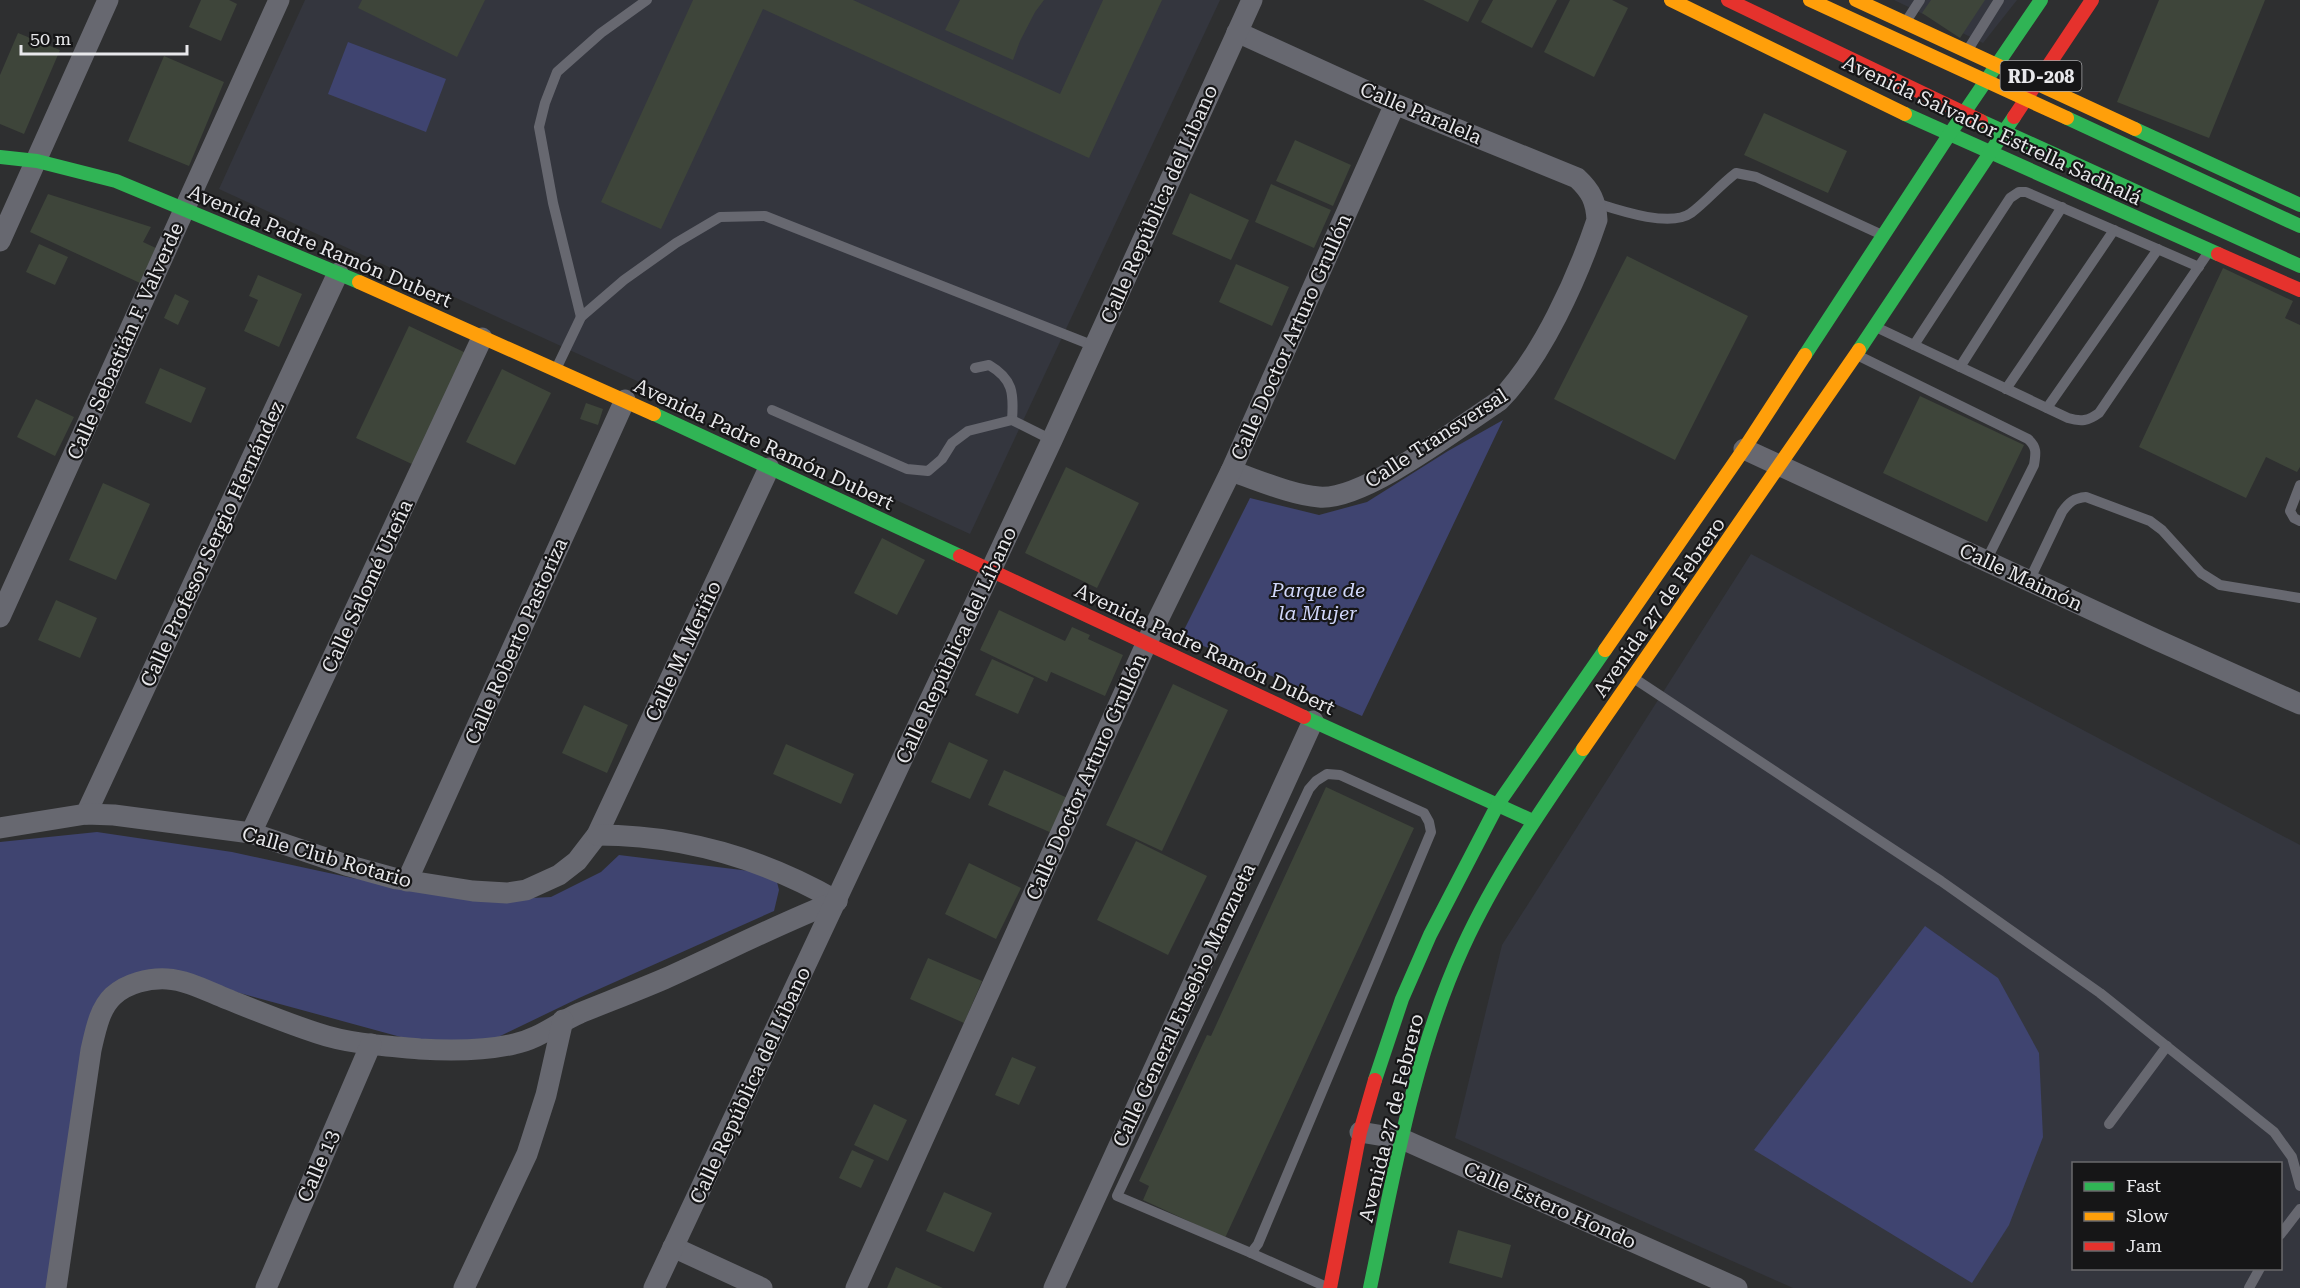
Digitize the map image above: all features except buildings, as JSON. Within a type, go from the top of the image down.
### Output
[{"type":"main road","name":"Avenida Salvador Estrella Sadhalá","points":[[1671,0],[1949,135],[2300,290]]},
{"type":"main road","name":"Avenida Salvador Estrella Sadhalá","points":[[1728,0],[1980,120],[2300,266]]},
{"type":"main road","name":"Avenida Salvador Estrella Sadhalá","points":[[1810,0],[2300,226]]},
{"type":"main road","name":"Avenida 27 de Febrero","points":[[1329,1288],[1360,1132],[1379,1064],[1401,999],[1456,884],[1498,804],[1744,449],[1995,65],[2041,0]]},
{"type":"main road","name":"Avenida 27 de Febrero","points":[[1370,1288],[1402,1139],[1437,1014],[1463,948],[1533,821],[1781,466],[2092,0]]},
{"type":"main road","points":[[1861,1],[2300,205]]},
{"type":"main road","name":"Avenida Padre Ramón Dubert","points":[[0,157],[37,161],[116,181],[338,273],[625,400],[1313,721],[1533,821]]},
{"type":"street","points":[[0,241],[108,0]]},
{"type":"street","name":"Calle Sebastián F. Valverde","points":[[0,617],[279,0]]},
{"type":"street","name":"Calle República del Líbano","points":[[654,1288],[992,570],[1252,0]]},
{"type":"street","name":"Calle Paralela","points":[[1237,32],[1395,104],[1577,178],[1589,188],[1596,203]]},
{"type":"street","name":"Calle Doctor Arturo Grullón","points":[[856,1288],[1147,642],[1231,471],[1395,104]]},
{"type":"street","name":"Calle Transversal","points":[[1231,471],[1307,496],[1329,498],[1345,495],[1390,473],[1499,401],[1512,388],[1548,334],[1591,237],[1597,220],[1596,203]]},
{"type":"street","name":"Calle Profesor Sergio Hernández","points":[[86,814],[338,273]]},
{"type":"street","name":"Calle Salomé Ureña","points":[[251,833],[482,338]]},
{"type":"street","name":"Calle Roberto Pastoriza","points":[[407,881],[625,400]]},
{"type":"street","name":"Calle Maimón","points":[[1744,449],[2300,704]]},
{"type":"street","name":"Calle M. Meriño","points":[[597,835],[769,468]]},
{"type":"street","name":"Calle General Eusebio Manzueta","points":[[1054,1288],[1313,721]]},
{"type":"street","name":"Calle Club Rotario","points":[[0,828],[86,814],[114,815],[251,833],[346,865],[407,881],[473,891],[507,893],[526,890],[559,875],[577,861],[597,835]]},
{"type":"street","points":[[597,835],[654,838],[741,857],[779,871],[837,901]]},
{"type":"street","points":[[56,1288],[91,1050],[97,1025],[111,997],[124,988],[144,980],[170,979],[321,1034],[371,1044],[421,1049],[484,1050],[516,1044],[539,1036],[563,1020],[663,979],[786,921],[837,901]]},
{"type":"street","points":[[464,1288],[526,1154],[546,1095],[563,1020]]},
{"type":"street","name":"Calle 13","points":[[266,1288],[371,1044]]},
{"type":"street","name":"Calle Estero Hondo","points":[[1360,1132],[1402,1139],[1737,1288]]},
{"type":"street","points":[[673,1247],[762,1288]]},
{"type":"lane","points":[[580,317],[553,203],[539,127],[557,72],[601,33],[647,0]]},
{"type":"lane","points":[[1905,23],[1920,0]]},
{"type":"lane","points":[[1966,51],[1999,0]]},
{"type":"lane","points":[[1596,203],[1636,216],[1664,218],[1689,214],[1736,173],[1756,177],[1883,235]]},
{"type":"lane","points":[[1914,345],[2010,198],[2019,192],[2026,192],[2062,207],[2199,267]]},
{"type":"lane","points":[[1960,367],[2062,207]]},
{"type":"lane","points":[[555,370],[580,317],[624,279],[667,249],[720,217],[765,216],[1094,346]]},
{"type":"lane","points":[[2006,390],[2114,230]]},
{"type":"lane","points":[[2047,408],[2158,249]]},
{"type":"lane","points":[[1875,327],[2047,408],[2079,421],[2090,420],[2099,413],[2211,249]]},
{"type":"lane","points":[[1856,355],[2028,439],[2035,446],[2034,465],[1986,561]]},
{"type":"lane","points":[[975,368],[989,365],[1004,374],[1010,386],[1013,405],[1012,420]]},
{"type":"lane","points":[[772,410],[907,469],[928,471],[942,459],[952,443],[968,431],[1012,420],[1052,440]]},
{"type":"lane","points":[[2300,485],[2290,511],[2294,518],[2300,521]]},
{"type":"lane","points":[[2028,581],[2062,512],[2069,502],[2086,497],[2150,521],[2162,530],[2201,573],[2220,585],[2300,598]]},
{"type":"lane","points":[[1633,678],[1941,882],[2100,993],[2274,1132],[2292,1157],[2300,1186]]},
{"type":"lane","points":[[1251,1253],[1258,1244],[1267,1223],[1431,832],[1430,822],[1424,813],[1340,775],[1327,774],[1309,789],[1117,1196],[1329,1288]]},
{"type":"lane","points":[[2109,1124],[2167,1046]]},
{"type":"lane","points":[[2282,1232],[2300,1209]]},
{"type":"lane","points":[[2249,1288],[2259,1270]]},
{"type":"shaded area","points":[[305,0],[1220,0],[970,534],[219,189]]},
{"type":"shaded area","points":[[1894,0],[2017,0],[1983,43]]},
{"type":"shaded area","points":[[1751,554],[2300,845],[2300,1288],[1793,1288],[1455,1138],[1502,945]]},
{"type":"green space","points":[[348,42],[446,79],[426,132],[328,94]]},
{"type":"green space","name":"Parque de la Mujer","points":[[1503,420],[1362,716],[1181,636],[1250,498],[1319,515],[1367,502],[1448,451]]},
{"type":"green space","points":[[97,832],[232,852],[352,878],[478,901],[551,897],[601,872],[619,855],[775,874],[779,890],[774,911],[579,998],[463,1054],[203,983],[141,980],[90,1029],[60,1288],[0,1288],[0,842]]},
{"type":"green space","points":[[1925,926],[1998,978],[2039,1053],[2043,1137],[2009,1225],[1972,1283],[1754,1150]]},
{"type":"traffic: fast","points":[[1805,355],[1949,135],[2041,0]]},
{"type":"traffic: fast","points":[[1905,114],[2218,254]]},
{"type":"traffic: fast","points":[[1859,350],[2014,117]]},
{"type":"traffic: fast","points":[[2067,118],[2300,226]]},
{"type":"traffic: fast","points":[[1981,121],[2300,266]]},
{"type":"traffic: fast","points":[[2135,129],[2300,205]]},
{"type":"traffic: fast","points":[[0,157],[37,161],[116,181],[359,282]]},
{"type":"traffic: fast","points":[[654,414],[960,556]]},
{"type":"traffic: fast","points":[[1375,1080],[1402,999],[1430,935],[1498,804],[1605,650]]},
{"type":"traffic: fast","points":[[1304,717],[1533,821]]},
{"type":"traffic: fast","points":[[1370,1288],[1407,1114],[1431,1029],[1446,988],[1463,947],[1503,870],[1583,749]]},
{"type":"traffic: slow","points":[[1671,0],[1905,114]]},
{"type":"traffic: slow","points":[[1810,0],[2067,118]]},
{"type":"traffic: slow","points":[[1856,0],[2135,129]]},
{"type":"traffic: slow","points":[[359,282],[654,414]]},
{"type":"traffic: slow","points":[[1583,749],[1859,350]]},
{"type":"traffic: slow","points":[[1605,650],[1744,449],[1805,355]]},
{"type":"traffic: jam","points":[[1728,0],[1981,121]]},
{"type":"traffic: jam","points":[[2014,117],[2092,0]]},
{"type":"traffic: jam","points":[[2218,254],[2300,290]]},
{"type":"traffic: jam","points":[[960,556],[1304,717]]},
{"type":"traffic: jam","points":[[1330,1288],[1360,1132],[1375,1080]]}]
